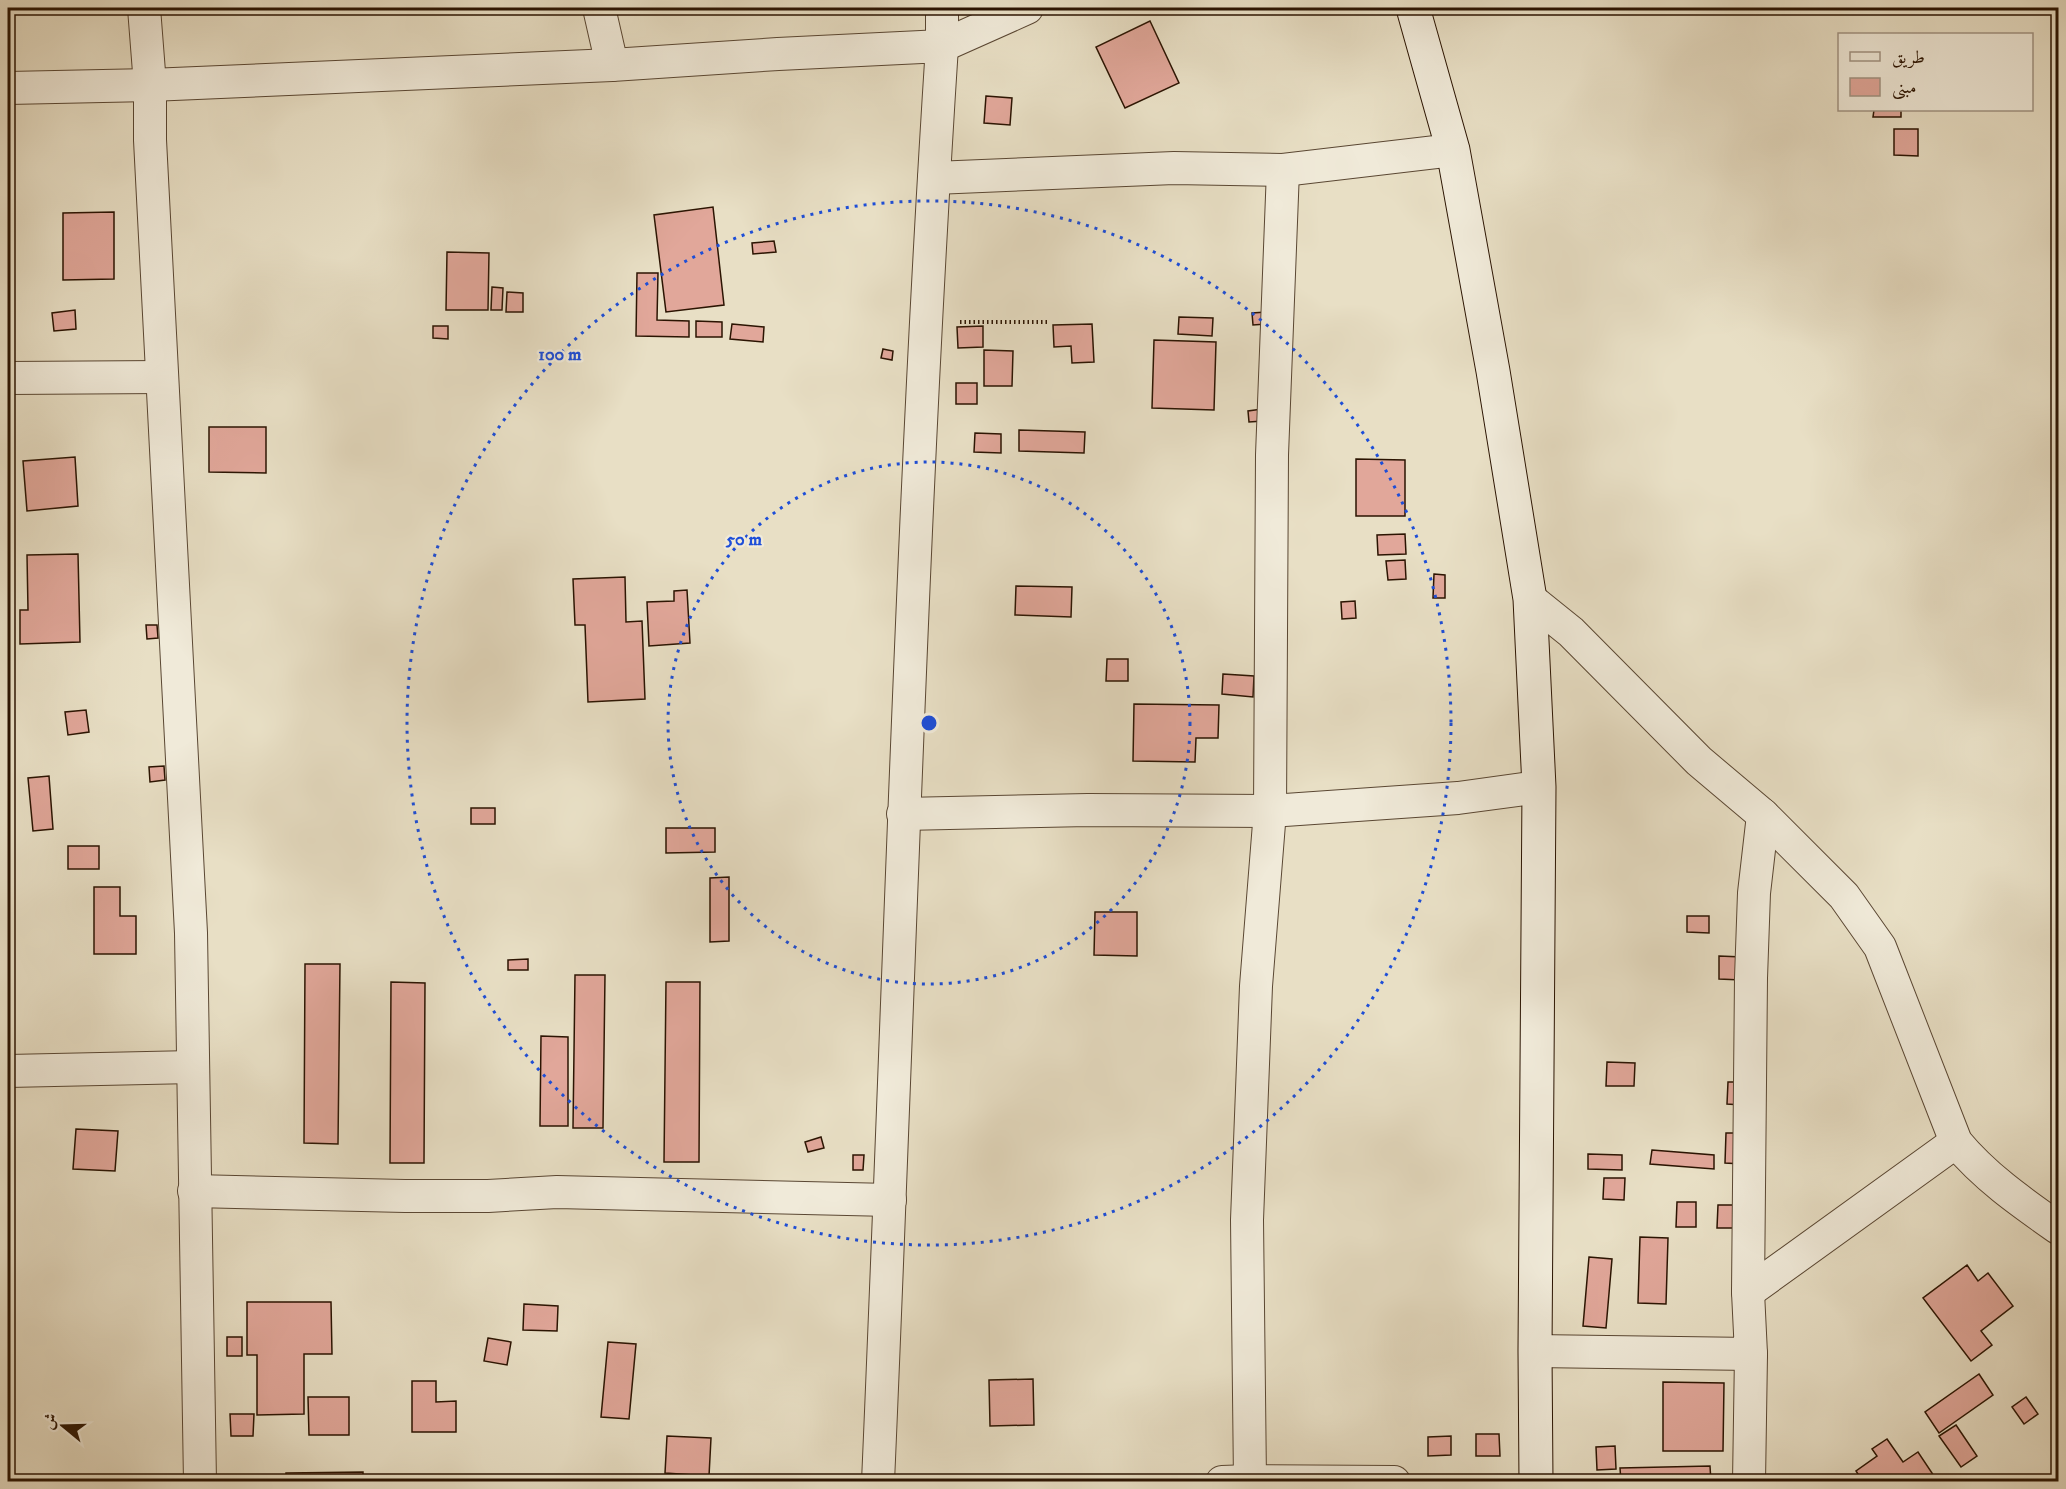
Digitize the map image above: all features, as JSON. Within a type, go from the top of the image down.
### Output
[{"type":"street","points":[[144,8],[150,85],[150,140],[191,933],[200,1482]]},
{"type":"street","points":[[599,8],[612,65]]},
{"type":"street","points":[[878,1482],[903,814],[942,46],[942,8]]},
{"type":"street","points":[[8,88],[150,85],[612,65],[942,46],[1027,8]]},
{"type":"street","points":[[1413,8],[1453,150],[1458,188],[1493,371],[1530,599],[1539,787],[1536,1482]]},
{"type":"street","points":[[934,178],[1174,168],[1283,170],[1453,150]]},
{"type":"street","points":[[1250,1481],[1247,1220],[1256,986],[1270,811],[1272,455],[1283,170]]},
{"type":"street","points":[[8,378],[162,377]]},
{"type":"street","points":[[1530,599],[1571,632],[1699,761],[1763,815],[1844,896],[1880,947],[1956,1142],[1974,1163],[2017,1200],[2058,1227]]},
{"type":"street","points":[[903,814],[1088,810],[1270,811],[1458,798],[1539,787]]},
{"type":"street","points":[[1749,1482],[1751,967],[1754,893],[1763,815]]},
{"type":"street","points":[[8,1071],[193,1067]]},
{"type":"street","points":[[1748,1292],[1956,1142]]},
{"type":"street","points":[[194,1191],[405,1196],[488,1196],[558,1192],[890,1200]]},
{"type":"street","points":[[1535,1351],[1751,1354]]},
{"type":"street","points":[[1222,1482],[1394,1482]]},
{"type":"path","points":[[927,323],[1048,322]]},
{"type":"building","points":[[1150,21],[1179,83],[1125,108],[1096,47]]},
{"type":"building","points":[[986,96],[1012,98],[1010,125],[984,123]]},
{"type":"building","points":[[1874,111],[1901,111],[1901,117],[1873,117]]},
{"type":"building","points":[[1894,129],[1918,129],[1918,156],[1894,155]]},
{"type":"building","points":[[713,207],[724,305],[666,312],[654,215]]},
{"type":"building","points":[[114,212],[114,279],[63,280],[63,213]]},
{"type":"building","points":[[774,241],[776,252],[753,254],[752,243]]},
{"type":"building","points":[[447,252],[489,253],[488,310],[446,310]]},
{"type":"building","points":[[637,273],[658,273],[657,320],[689,321],[689,337],[636,336]]},
{"type":"building","points":[[492,287],[503,288],[502,310],[491,310]]},
{"type":"building","points":[[507,292],[523,293],[523,312],[506,312]]},
{"type":"building","points":[[75,310],[76,329],[54,331],[52,313]]},
{"type":"building","points":[[1266,312],[1266,324],[1253,325],[1252,313]]},
{"type":"building","points":[[1179,317],[1213,318],[1212,336],[1178,334]]},
{"type":"building","points":[[696,321],[722,322],[722,337],[696,337]]},
{"type":"building","points":[[732,324],[764,327],[763,342],[730,339]]},
{"type":"building","points":[[1092,324],[1094,362],[1072,363],[1071,346],[1054,347],[1053,325]]},
{"type":"building","points":[[433,326],[448,326],[448,339],[433,338]]},
{"type":"building","points":[[983,326],[983,347],[958,348],[957,327]]},
{"type":"building","points":[[1154,340],[1216,342],[1214,410],[1152,408]]},
{"type":"building","points":[[883,349],[893,351],[892,360],[881,358]]},
{"type":"building","points":[[984,350],[1013,351],[1012,386],[984,386]]},
{"type":"building","points":[[956,383],[977,383],[977,404],[956,404]]},
{"type":"building","points":[[1262,409],[1263,421],[1249,422],[1248,411]]},
{"type":"building","points":[[209,427],[266,427],[266,473],[209,472]]},
{"type":"building","points":[[1019,430],[1085,432],[1084,453],[1019,451]]},
{"type":"building","points":[[975,433],[1001,434],[1001,453],[974,452]]},
{"type":"building","points":[[75,457],[78,506],[27,511],[23,461]]},
{"type":"building","points":[[1356,459],[1405,460],[1405,516],[1356,516]]},
{"type":"building","points":[[1405,534],[1406,554],[1378,555],[1377,535]]},
{"type":"building","points":[[78,554],[80,642],[20,644],[20,610],[28,610],[27,555]]},
{"type":"building","points":[[1405,560],[1406,579],[1388,580],[1386,561]]},
{"type":"building","points":[[1434,574],[1445,575],[1445,598],[1433,598]]},
{"type":"building","points":[[625,577],[626,622],[642,621],[645,699],[588,702],[585,625],[575,625],[573,579]]},
{"type":"building","points":[[1016,586],[1072,587],[1071,617],[1015,615]]},
{"type":"building","points":[[687,590],[690,643],[649,646],[647,602],[674,601],[674,591]]},
{"type":"building","points":[[1355,601],[1356,618],[1342,619],[1341,602]]},
{"type":"building","points":[[146,625],[157,625],[158,638],[147,639]]},
{"type":"building","points":[[1107,659],[1128,659],[1128,681],[1106,681]]},
{"type":"building","points":[[1223,674],[1254,676],[1253,697],[1222,694]]},
{"type":"building","points":[[1134,704],[1219,705],[1218,738],[1196,738],[1195,762],[1133,761]]},
{"type":"building","points":[[86,710],[89,732],[68,735],[65,712]]},
{"type":"building","points":[[164,766],[165,780],[150,782],[149,767]]},
{"type":"building","points":[[49,776],[53,829],[33,831],[28,778]]},
{"type":"building","points":[[471,808],[495,808],[495,824],[471,824]]},
{"type":"building","points":[[666,828],[715,828],[715,852],[666,853]]},
{"type":"building","points":[[68,846],[99,846],[99,869],[68,869]]},
{"type":"building","points":[[729,877],[729,941],[710,942],[710,878]]},
{"type":"building","points":[[94,887],[120,887],[120,916],[136,916],[136,954],[94,954]]},
{"type":"building","points":[[1095,912],[1137,912],[1137,956],[1094,955]]},
{"type":"building","points":[[1687,916],[1709,916],[1709,933],[1687,932]]},
{"type":"building","points":[[1719,956],[1742,957],[1741,980],[1719,979]]},
{"type":"building","points":[[528,959],[528,970],[508,970],[508,960]]},
{"type":"building","points":[[305,964],[340,964],[338,1144],[304,1143]]},
{"type":"building","points":[[575,975],[605,975],[603,1128],[573,1128]]},
{"type":"building","points":[[391,982],[425,983],[424,1163],[390,1163]]},
{"type":"building","points":[[666,982],[700,982],[699,1162],[664,1162]]},
{"type":"building","points":[[541,1036],[568,1037],[568,1126],[540,1126]]},
{"type":"building","points":[[1607,1062],[1635,1063],[1634,1086],[1606,1086]]},
{"type":"building","points":[[1728,1082],[1742,1082],[1741,1105],[1727,1104]]},
{"type":"building","points":[[76,1129],[118,1131],[115,1171],[73,1169]]},
{"type":"building","points":[[1726,1133],[1743,1133],[1742,1164],[1725,1163]]},
{"type":"building","points":[[821,1137],[824,1148],[808,1152],[805,1142]]},
{"type":"building","points":[[1652,1150],[1714,1155],[1714,1169],[1650,1164]]},
{"type":"building","points":[[1588,1154],[1622,1155],[1622,1170],[1588,1169]]},
{"type":"building","points":[[853,1155],[864,1155],[863,1170],[853,1170]]},
{"type":"building","points":[[1604,1178],[1625,1178],[1624,1200],[1603,1199]]},
{"type":"building","points":[[1677,1202],[1696,1202],[1696,1227],[1676,1227]]},
{"type":"building","points":[[1718,1205],[1739,1205],[1738,1228],[1717,1228]]},
{"type":"building","points":[[1640,1237],[1668,1238],[1666,1304],[1638,1303]]},
{"type":"building","points":[[1589,1257],[1612,1259],[1606,1328],[1583,1326]]},
{"type":"building","points":[[1967,1265],[1978,1281],[1988,1273],[2013,1306],[1981,1331],[1992,1345],[1971,1361],[1923,1298]]},
{"type":"building","points":[[247,1302],[331,1302],[332,1354],[304,1354],[304,1414],[257,1415],[257,1355],[247,1355]]},
{"type":"building","points":[[524,1304],[558,1306],[557,1331],[523,1330]]},
{"type":"building","points":[[227,1337],[242,1337],[242,1356],[227,1356]]},
{"type":"building","points":[[488,1338],[511,1342],[507,1365],[484,1361]]},
{"type":"building","points":[[608,1342],[636,1344],[629,1419],[601,1417]]},
{"type":"building","points":[[1979,1374],[1993,1395],[1939,1433],[1925,1412]]},
{"type":"building","points":[[1033,1379],[1034,1425],[990,1426],[989,1380]]},
{"type":"building","points":[[412,1381],[436,1381],[436,1402],[456,1401],[456,1432],[412,1432]]},
{"type":"building","points":[[1663,1382],[1724,1383],[1723,1451],[1663,1451]]},
{"type":"building","points":[[308,1397],[349,1397],[349,1435],[309,1435]]},
{"type":"building","points":[[2026,1397],[2038,1414],[2024,1424],[2012,1407]]},
{"type":"building","points":[[230,1414],[254,1414],[253,1436],[231,1436]]},
{"type":"building","points":[[1956,1425],[1977,1456],[1961,1467],[1939,1436]]},
{"type":"building","points":[[1476,1434],[1499,1434],[1500,1456],[1476,1456]]},
{"type":"building","points":[[667,1436],[711,1438],[709,1476],[665,1473]]},
{"type":"building","points":[[1451,1436],[1451,1455],[1428,1456],[1428,1437]]},
{"type":"building","points":[[1887,1439],[1903,1462],[1918,1452],[1938,1482],[1863,1482],[1856,1471],[1877,1456],[1872,1449]]},
{"type":"building","points":[[1615,1446],[1616,1469],[1597,1470],[1596,1447]]},
{"type":"building","points":[[1710,1466],[1711,1482],[1621,1482],[1620,1468]]},
{"type":"building","points":[[363,1472],[363,1482],[286,1482],[286,1473]]}]
